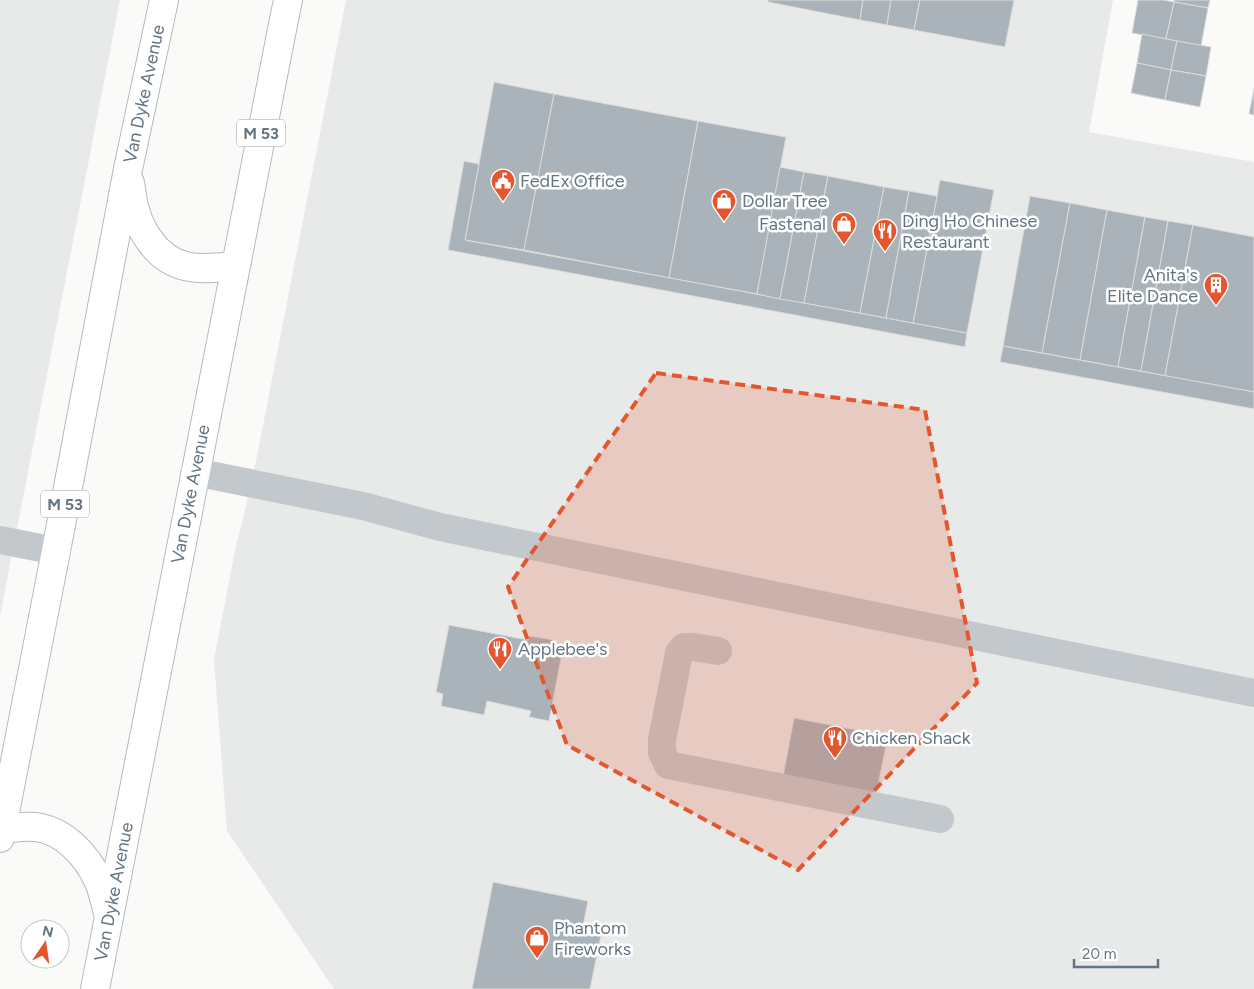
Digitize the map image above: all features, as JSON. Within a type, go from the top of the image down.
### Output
[{"type":"main road","name":"Van Dyke Avenue","points":[[1,834],[128,169],[164,0]]},
{"type":"main road","name":"Van Dyke Avenue","points":[[95,989],[234,266],[288,0]]},
{"type":"main road","points":[[128,169],[134,210],[144,232],[157,251],[174,263],[192,268],[213,269],[234,266]]},
{"type":"main road","points":[[1,834],[36,827],[54,832],[72,844],[87,860],[99,882],[109,917]]},
{"type":"lane","points":[[195,472],[363,506],[440,527],[1254,693]]},
{"type":"lane","points":[[0,540],[56,551]]},
{"type":"lane","points":[[718,651],[684,646],[679,653],[662,740],[662,753],[668,765],[940,820]]},
{"type":"highlighted area","points":[[656,373],[925,410],[977,683],[798,870],[567,745],[508,587]]},
{"type":"shaded area","points":[[0,0],[120,0],[0,616]]},
{"type":"shaded area","points":[[346,0],[1113,0],[1089,132],[1254,162],[1254,989],[334,989],[227,831],[214,660],[236,545],[257,456]]},
{"type":"building","points":[[768,0],[863,0],[860,20],[768,2]]},
{"type":"building","points":[[863,0],[891,0],[887,25],[860,20]]},
{"type":"building","points":[[891,0],[920,0],[914,30],[887,25]]},
{"type":"building","points":[[920,0],[1014,0],[1005,47],[914,30]]},
{"type":"building","points":[[1138,0],[1174,2],[1166,39],[1132,33]]},
{"type":"building","points":[[1174,0],[1210,0],[1208,8],[1174,2]]},
{"type":"building","points":[[1174,2],[1208,8],[1201,46],[1166,39]]},
{"type":"building","points":[[1142,34],[1177,41],[1171,70],[1137,63]]},
{"type":"building","points":[[1177,41],[1211,47],[1206,76],[1171,70]]},
{"type":"building","points":[[1137,63],[1171,70],[1165,100],[1131,93]]},
{"type":"building","points":[[1171,70],[1206,76],[1200,107],[1165,100]]},
{"type":"building","name":"FedEx Office","points":[[494,82],[554,94],[524,250],[465,240]]},
{"type":"building","points":[[1254,88],[1254,115],[1249,114]]},
{"type":"building","points":[[554,94],[698,121],[669,278],[524,250]]},
{"type":"building","name":"Dollar Tree","points":[[698,121],[786,137],[757,294],[669,278]]},
{"type":"building","points":[[464,161],[479,164],[465,240],[967,333],[965,347],[448,250]]},
{"type":"building","points":[[780,167],[804,172],[780,299],[757,294]]},
{"type":"building","points":[[804,172],[828,176],[804,303],[780,299]]},
{"type":"building","name":"Fastenal","points":[[828,176],[884,187],[860,313],[804,303]]},
{"type":"building","points":[[940,180],[994,190],[967,333],[913,323]]},
{"type":"building","name":"Ding Ho Chinese Restaurant","points":[[884,187],[909,191],[886,318],[860,313]]},
{"type":"building","points":[[909,191],[937,196],[913,323],[886,318]]},
{"type":"building","points":[[1030,196],[1070,203],[1042,353],[1003,346]]},
{"type":"building","points":[[1070,203],[1107,210],[1080,360],[1042,353]]},
{"type":"building","points":[[1107,210],[1145,217],[1118,367],[1080,360]]},
{"type":"building","points":[[1145,217],[1168,221],[1141,371],[1118,367]]},
{"type":"building","points":[[1168,221],[1193,225],[1165,376],[1141,371]]},
{"type":"building","name":"Anita's Elite Dance","points":[[1193,225],[1254,237],[1254,392],[1165,376]]},
{"type":"building","points":[[1003,346],[1254,392],[1254,409],[1000,362]]},
{"type":"building","name":"Applebee's","points":[[449,625],[528,640],[529,636],[554,640],[553,646],[563,648],[549,721],[529,717],[531,711],[487,701],[484,715],[441,706],[443,694],[436,692]]},
{"type":"building","name":"Chicken Shack","points":[[794,718],[888,736],[875,800],[782,782]]},
{"type":"building","name":"Phantom Fireworks","points":[[493,882],[588,901],[583,926],[602,930],[590,989],[472,989]]},
{"type":"place","name":"FedEx Office","points":[[503,202]]},
{"type":"place","name":"Dollar Tree","points":[[724,222]]},
{"type":"place","name":"Fastenal","points":[[844,245]]},
{"type":"place","name":"Ding Ho Chinese Restaurant","points":[[885,252]]},
{"type":"place","name":"Anita's Elite Dance","points":[[1216,306]]},
{"type":"place","name":"Applebee's","points":[[500,670]]},
{"type":"place","name":"Chicken Shack","points":[[835,759]]},
{"type":"place","name":"Phantom Fireworks","points":[[537,959]]}]
